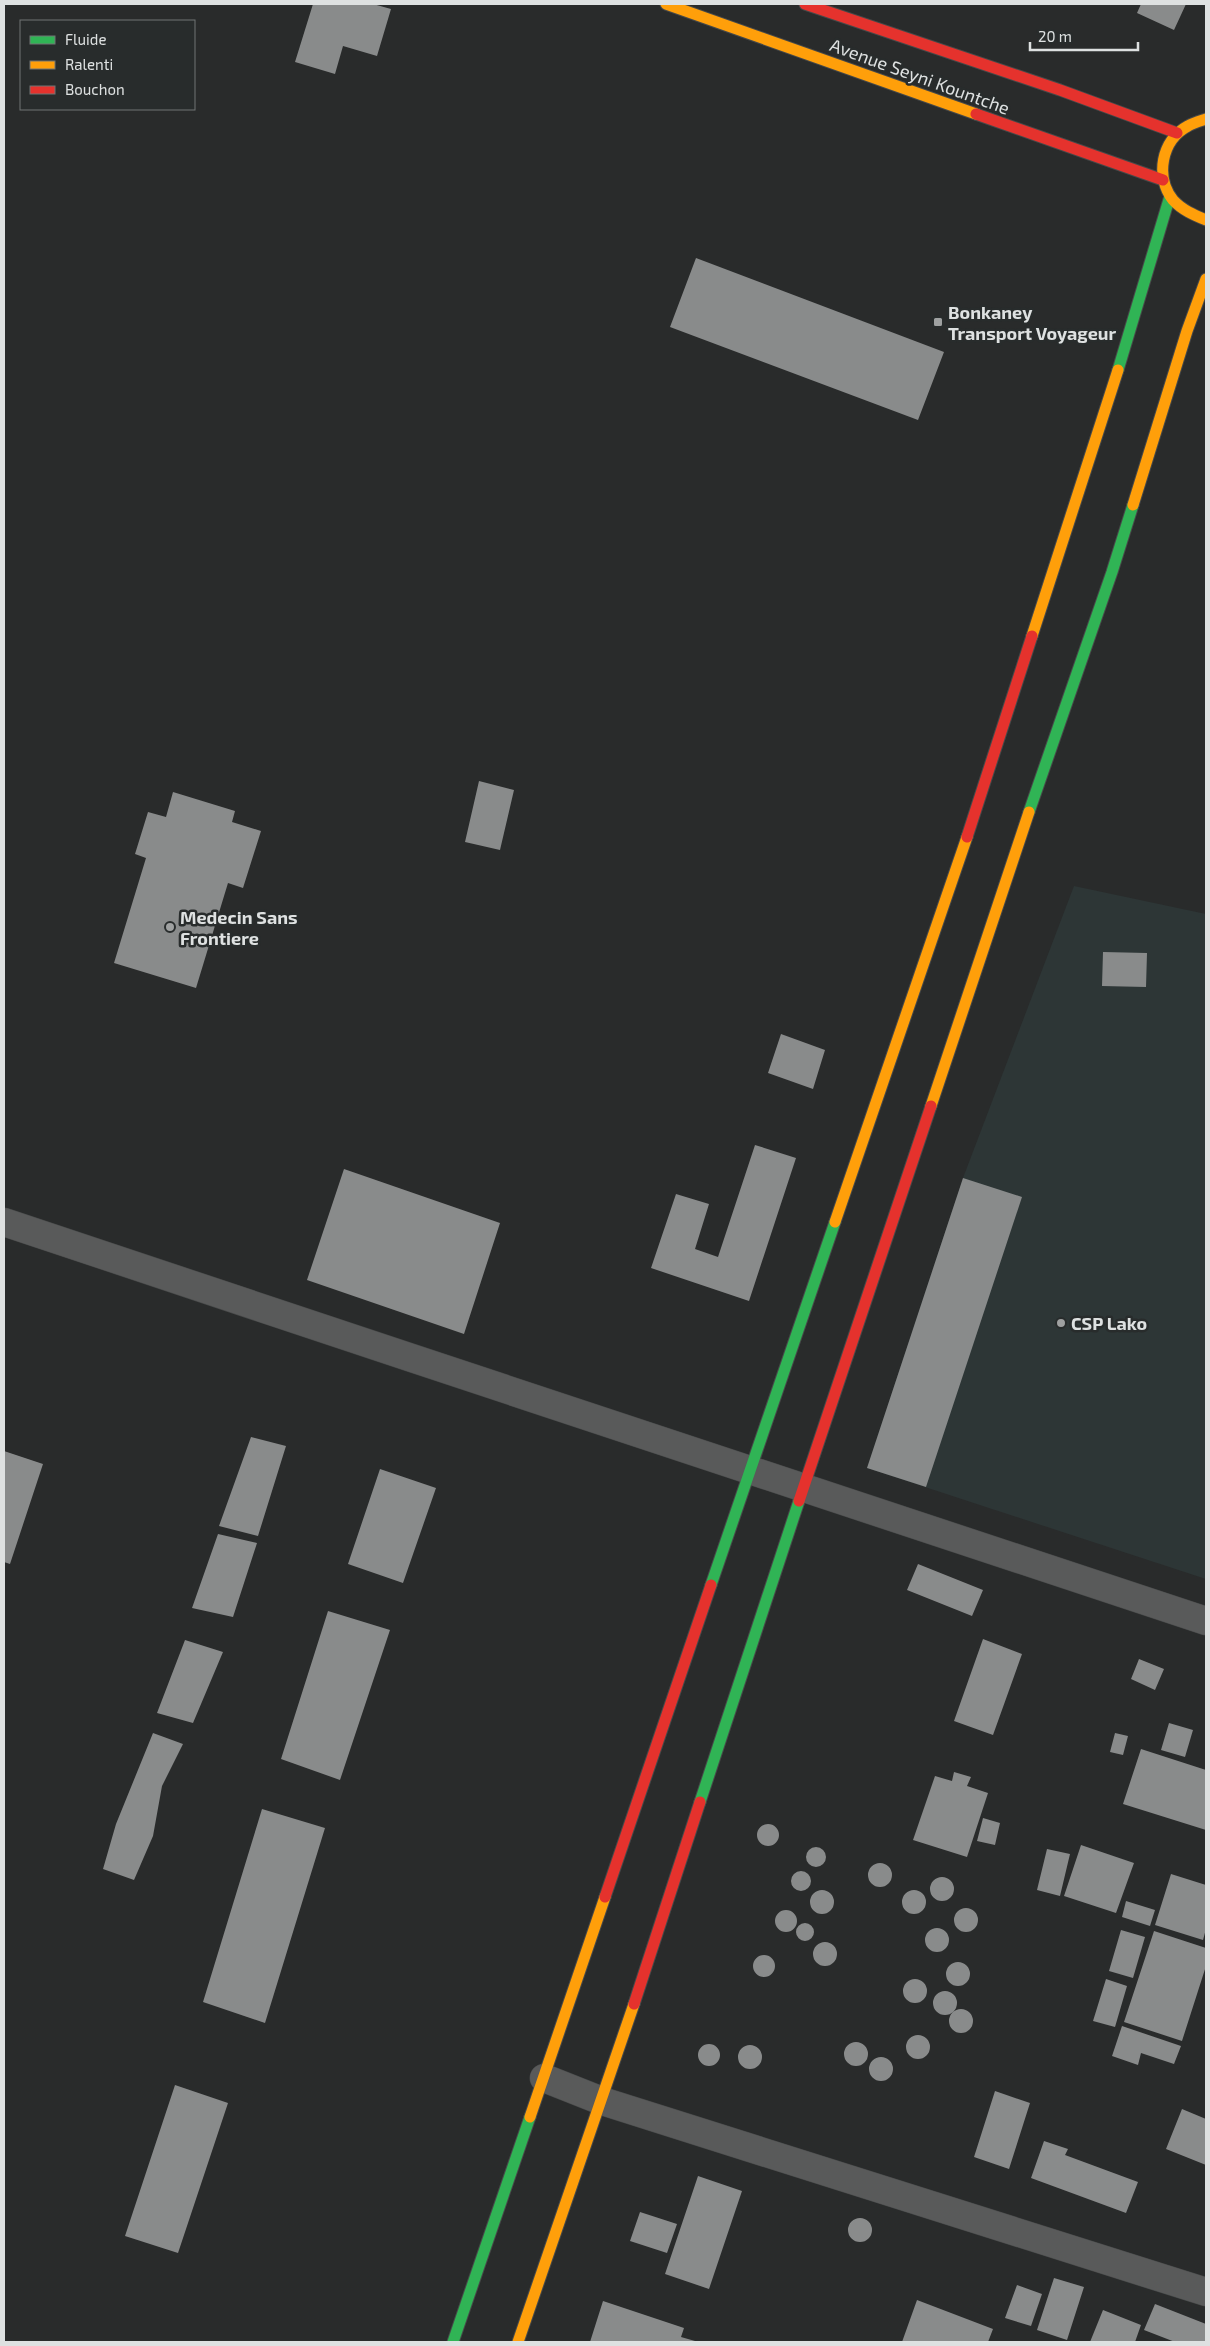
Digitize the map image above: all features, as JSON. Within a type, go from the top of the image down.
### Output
[{"type":"main road","name":"Avenue Seyni Kountche","points":[[666,4],[1163,180]]},
{"type":"main road","name":"Avenue Seyni Kountche","points":[[805,4],[1060,90],[1177,133]]},
{"type":"main road","points":[[1206,119],[1192,122],[1177,133],[1167,147],[1162,163],[1163,180],[1170,196],[1185,212],[1206,220]]},
{"type":"main road","points":[[453,2342],[974,816],[1119,366],[1170,196]]},
{"type":"main road","points":[[518,2342],[602,2101],[1019,841],[1112,572],[1187,331],[1206,278]]},
{"type":"street","points":[[4,1222],[409,1359],[750,1468],[1206,1621]]},
{"type":"street","points":[[544,2078],[602,2101],[1206,2292]]},
{"type":"shaded area","name":"CSP Lako","points":[[1074,886],[1206,914],[1206,1579],[867,1468],[963,1178]]},
{"type":"building","points":[[313,4],[373,4],[391,9],[377,56],[343,46],[335,74],[295,62]]},
{"type":"building","points":[[1141,4],[1186,4],[1174,30],[1137,13]]},
{"type":"building","points":[[696,258],[944,352],[918,420],[670,327]]},
{"type":"building","points":[[479,781],[514,790],[500,850],[465,842]]},
{"type":"building","points":[[173,792],[235,811],[232,822],[261,831],[243,888],[228,883],[196,988],[114,963],[146,858],[135,854],[148,812],[166,817]]},
{"type":"building","points":[[1103,952],[1147,953],[1146,987],[1102,986]]},
{"type":"building","points":[[781,1034],[825,1050],[813,1089],[768,1073]]},
{"type":"building","points":[[755,1145],[796,1158],[749,1301],[651,1268],[676,1194],[709,1204],[695,1249],[718,1257]]},
{"type":"building","points":[[344,1169],[500,1223],[464,1334],[307,1280]]},
{"type":"building","points":[[963,1178],[1022,1197],[926,1487],[867,1468]]},
{"type":"building","points":[[251,1437],[286,1446],[258,1536],[219,1526]]},
{"type":"building","points":[[4,1451],[43,1464],[10,1564],[4,1562]]},
{"type":"building","points":[[380,1469],[436,1488],[403,1583],[348,1564]]},
{"type":"building","points":[[218,1534],[257,1543],[233,1617],[192,1608]]},
{"type":"building","points":[[918,1564],[983,1590],[972,1616],[907,1590]]},
{"type":"building","points":[[328,1611],[390,1630],[340,1780],[281,1759]]},
{"type":"building","points":[[983,1639],[1022,1654],[993,1735],[954,1721]]},
{"type":"building","points":[[185,1640],[223,1652],[193,1723],[157,1713]]},
{"type":"building","points":[[1139,1659],[1164,1669],[1155,1690],[1131,1679]]},
{"type":"building","points":[[1169,1723],[1193,1730],[1185,1757],[1161,1750]]},
{"type":"building","points":[[153,1733],[183,1744],[162,1786],[153,1836],[134,1880],[103,1869],[116,1824]]},
{"type":"building","points":[[1115,1733],[1128,1736],[1123,1755],[1110,1752]]},
{"type":"building","points":[[1141,1749],[1206,1770],[1206,1830],[1123,1804]]},
{"type":"building","points":[[954,1772],[971,1777],[967,1786],[988,1793],[967,1857],[913,1840],[935,1776],[952,1781]]},
{"type":"building","points":[[262,1809],[325,1828],[265,2023],[203,2002]]},
{"type":"building","points":[[983,1818],[1000,1823],[995,1845],[977,1841]]},
{"type":"building","points":[[764,1824],[772,1824],[779,1831],[779,1839],[772,1846],[764,1846],[757,1839],[757,1831]]},
{"type":"building","points":[[1081,1845],[1134,1863],[1116,1913],[1064,1896]]},
{"type":"building","points":[[816,1847],[823,1850],[826,1857],[823,1864],[816,1867],[809,1864],[806,1857],[809,1850]]},
{"type":"building","points":[[1047,1849],[1070,1854],[1060,1896],[1037,1890]]},
{"type":"building","points":[[880,1863],[885,1864],[891,1870],[891,1880],[885,1886],[880,1887],[875,1886],[869,1880],[868,1875],[869,1870],[875,1864]]},
{"type":"building","points":[[797,1871],[805,1871],[811,1877],[811,1885],[805,1891],[797,1891],[791,1885],[791,1877]]},
{"type":"building","points":[[1171,1874],[1206,1885],[1206,1929],[1203,1940],[1155,1925]]},
{"type":"building","points":[[942,1877],[947,1878],[953,1884],[953,1894],[947,1900],[942,1901],[937,1900],[931,1894],[930,1889],[931,1884],[937,1878]]},
{"type":"building","points":[[822,1890],[830,1894],[834,1902],[830,1910],[822,1914],[814,1910],[810,1902],[814,1894]]},
{"type":"building","points":[[914,1890],[919,1891],[925,1897],[925,1907],[919,1913],[914,1914],[909,1913],[903,1907],[902,1902],[903,1897],[909,1891]]},
{"type":"building","points":[[1126,1901],[1155,1910],[1150,1926],[1122,1917]]},
{"type":"building","points":[[966,1908],[971,1909],[977,1915],[977,1925],[971,1931],[966,1932],[961,1931],[955,1925],[954,1920],[955,1915],[961,1909]]},
{"type":"building","points":[[786,1910],[794,1913],[797,1921],[794,1929],[786,1932],[778,1929],[775,1921],[778,1913]]},
{"type":"building","points":[[801,1923],[809,1923],[814,1928],[812,1939],[801,1941],[796,1936],[796,1928]]},
{"type":"building","points":[[937,1928],[945,1932],[949,1940],[945,1948],[937,1952],[929,1948],[925,1940],[929,1932]]},
{"type":"building","points":[[1121,1930],[1145,1937],[1133,1978],[1109,1971]]},
{"type":"building","points":[[1154,1931],[1206,1948],[1206,1966],[1182,2041],[1124,2022]]},
{"type":"building","points":[[825,1942],[833,1946],[837,1954],[833,1962],[825,1966],[817,1962],[813,1954],[817,1946]]},
{"type":"building","points":[[764,1955],[772,1958],[775,1966],[772,1974],[764,1977],[756,1974],[753,1966],[756,1958]]},
{"type":"building","points":[[958,1962],[963,1963],[969,1969],[969,1979],[963,1985],[958,1986],[953,1985],[947,1979],[946,1974],[947,1969],[953,1963]]},
{"type":"building","points":[[915,1979],[920,1980],[926,1986],[926,1996],[920,2002],[915,2003],[910,2002],[904,1996],[903,1991],[904,1986],[910,1980]]},
{"type":"building","points":[[1106,1979],[1127,1986],[1115,2027],[1093,2021]]},
{"type":"building","points":[[945,1991],[950,1992],[956,1998],[956,2008],[950,2014],[945,2015],[940,2014],[934,2008],[933,2003],[934,1998],[940,1992]]},
{"type":"building","points":[[961,2009],[966,2010],[972,2016],[972,2026],[966,2032],[961,2033],[956,2032],[950,2026],[949,2021],[950,2016],[956,2010]]},
{"type":"building","points":[[1122,2026],[1181,2046],[1174,2064],[1141,2053],[1138,2065],[1112,2056]]},
{"type":"building","points":[[918,2035],[923,2036],[929,2042],[929,2052],[923,2058],[918,2059],[913,2058],[907,2052],[906,2047],[907,2042],[913,2036]]},
{"type":"building","points":[[856,2042],[861,2043],[867,2049],[867,2059],[861,2065],[856,2066],[851,2065],[845,2059],[844,2054],[845,2049],[851,2043]]},
{"type":"building","points":[[705,2044],[713,2044],[720,2051],[720,2059],[713,2066],[705,2066],[698,2059],[698,2051]]},
{"type":"building","points":[[750,2045],[759,2048],[762,2057],[759,2066],[750,2069],[741,2066],[738,2057],[741,2048]]},
{"type":"building","points":[[881,2057],[886,2058],[892,2064],[892,2074],[886,2080],[881,2081],[876,2080],[870,2074],[869,2069],[870,2064],[876,2058]]},
{"type":"building","points":[[175,2085],[228,2103],[178,2253],[125,2236]]},
{"type":"building","points":[[995,2091],[1030,2103],[1009,2169],[974,2157]]},
{"type":"building","points":[[1182,2109],[1206,2119],[1206,2165],[1166,2149]]},
{"type":"building","points":[[1044,2141],[1068,2149],[1065,2155],[1138,2182],[1126,2213],[1031,2178]]},
{"type":"building","points":[[698,2176],[742,2191],[709,2289],[665,2274]]},
{"type":"building","points":[[640,2212],[677,2224],[667,2253],[630,2241]]},
{"type":"building","points":[[860,2218],[865,2219],[871,2225],[871,2235],[865,2241],[860,2242],[855,2241],[849,2235],[848,2230],[849,2225],[855,2219]]},
{"type":"building","points":[[1054,2278],[1084,2287],[1067,2340],[1037,2330]]},
{"type":"building","points":[[1017,2285],[1042,2294],[1031,2326],[1005,2318]]},
{"type":"building","points":[[917,2300],[993,2329],[988,2342],[902,2342]]},
{"type":"building","points":[[603,2301],[684,2328],[681,2337],[695,2342],[590,2342]]},
{"type":"building","points":[[1155,2304],[1206,2324],[1206,2342],[1175,2342],[1144,2330]]},
{"type":"building","points":[[1103,2310],[1141,2325],[1135,2342],[1090,2342]]},
{"type":"traffic: fast","points":[[1118,370],[1170,196]]},
{"type":"traffic: fast","points":[[1029,812],[1112,572],[1133,505]]},
{"type":"traffic: fast","points":[[711,1585],[835,1222]]},
{"type":"traffic: fast","points":[[700,1802],[799,1501]]},
{"type":"traffic: fast","points":[[453,2342],[530,2117]]},
{"type":"traffic: slow","points":[[666,4],[976,114]]},
{"type":"traffic: slow","points":[[1206,119],[1188,126],[1172,140],[1167,150],[1163,170],[1167,191],[1173,200],[1184,209],[1206,220]]},
{"type":"traffic: slow","points":[[1133,505],[1187,331],[1206,279]]},
{"type":"traffic: slow","points":[[1032,636],[1118,370]]},
{"type":"traffic: slow","points":[[931,1106],[1029,812]]},
{"type":"traffic: slow","points":[[835,1222],[967,837]]},
{"type":"traffic: slow","points":[[530,2117],[605,1897]]},
{"type":"traffic: slow","points":[[518,2342],[634,2004]]},
{"type":"traffic: jam","points":[[805,4],[1060,90],[1177,133]]},
{"type":"traffic: jam","points":[[976,114],[1163,180]]},
{"type":"traffic: jam","points":[[967,837],[1032,636]]},
{"type":"traffic: jam","points":[[799,1501],[931,1106]]},
{"type":"traffic: jam","points":[[605,1897],[711,1585]]},
{"type":"traffic: jam","points":[[634,2004],[700,1802]]},
{"type":"place","name":"Bonkaney Transport Voyageur","points":[[938,322]]},
{"type":"place","name":"Medecin Sans Frontiere","points":[[170,927]]},
{"type":"place","name":"CSP Lako","points":[[1061,1323]]}]
